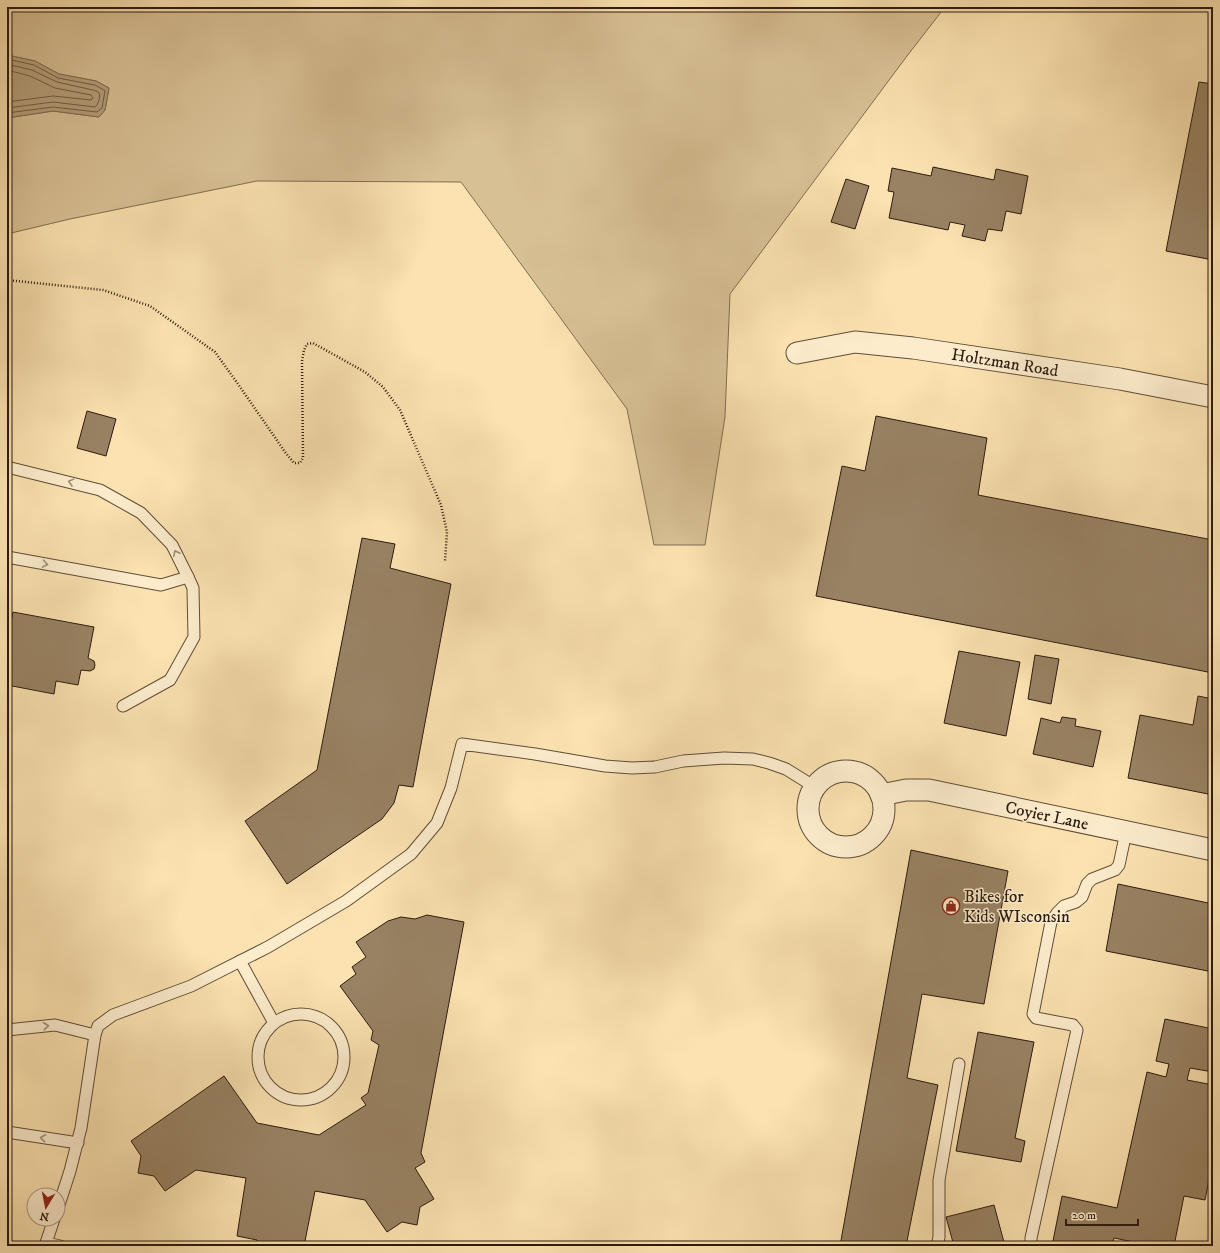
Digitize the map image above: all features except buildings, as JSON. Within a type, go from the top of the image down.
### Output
[{"type":"street","name":"Holtzman Road","points":[[797,353],[855,342],[913,348],[1120,379],[1213,397]]},
{"type":"street","points":[[844,771],[856,773],[866,777],[875,785],[881,795],[884,807],[882,820],[877,831],[868,840],[856,846],[844,847],[833,845],[823,839],[815,831],[810,820],[808,809],[810,798],[815,788],[823,779],[844,771]]},
{"type":"street","name":"Coyier Lane","points":[[881,795],[906,790],[928,790],[1213,850]]},
{"type":"lane","points":[[7,467],[100,490],[141,513],[172,545],[188,577],[193,588],[194,637],[170,680],[124,706]]},
{"type":"lane","points":[[7,557],[161,584],[188,577]]},
{"type":"lane","points":[[64,1187],[78,1143],[95,1035],[98,1026],[113,1015],[191,986],[268,947],[346,901],[412,854],[437,823],[451,788],[462,744],[535,754],[605,766],[632,768],[655,767],[683,761],[724,758],[753,759],[786,769],[815,788]]},
{"type":"lane","points":[[1031,1246],[1031,1238],[1077,1030],[1073,1025],[1036,1018],[1032,1014],[1051,922],[1064,906],[1076,902],[1082,897],[1087,884],[1092,879],[1115,870],[1118,865],[1126,832]]},
{"type":"lane","points":[[240,961],[274,1023]]},
{"type":"lane","points":[[299,1013],[312,1015],[325,1020],[335,1029],[342,1041],[345,1054],[344,1068],[338,1080],[328,1091],[315,1098],[300,1100],[285,1097],[272,1089],[263,1078],[258,1063],[258,1048],[264,1034],[274,1023],[285,1016],[299,1013]]},
{"type":"lane","points":[[7,1030],[55,1025],[95,1035]]},
{"type":"lane","points":[[937,1246],[939,1238],[939,1180],[959,1064]]},
{"type":"lane","points":[[7,1132],[78,1143]]},
{"type":"lane","points":[[51,1227],[46,1244],[60,1246]]},
{"type":"path","points":[[7,280],[103,290],[150,306],[215,352],[294,463],[300,463],[303,458],[302,361],[307,344],[313,342],[364,372],[383,387],[400,410],[442,505],[448,532],[444,561]]},
{"type":"shaded area","points":[[7,7],[945,7],[730,294],[725,417],[705,545],[654,545],[627,409],[461,182],[257,181],[70,219],[7,234],[7,118],[53,111],[99,117],[105,110],[109,88],[96,81],[59,74],[35,61],[7,55]]},
{"type":"water","points":[[7,55],[35,61],[59,74],[96,81],[109,88],[105,110],[99,117],[53,111],[7,118]]},
{"type":"place","name":"Bikes for Kids WIsconsin","points":[[951,906]]}]
